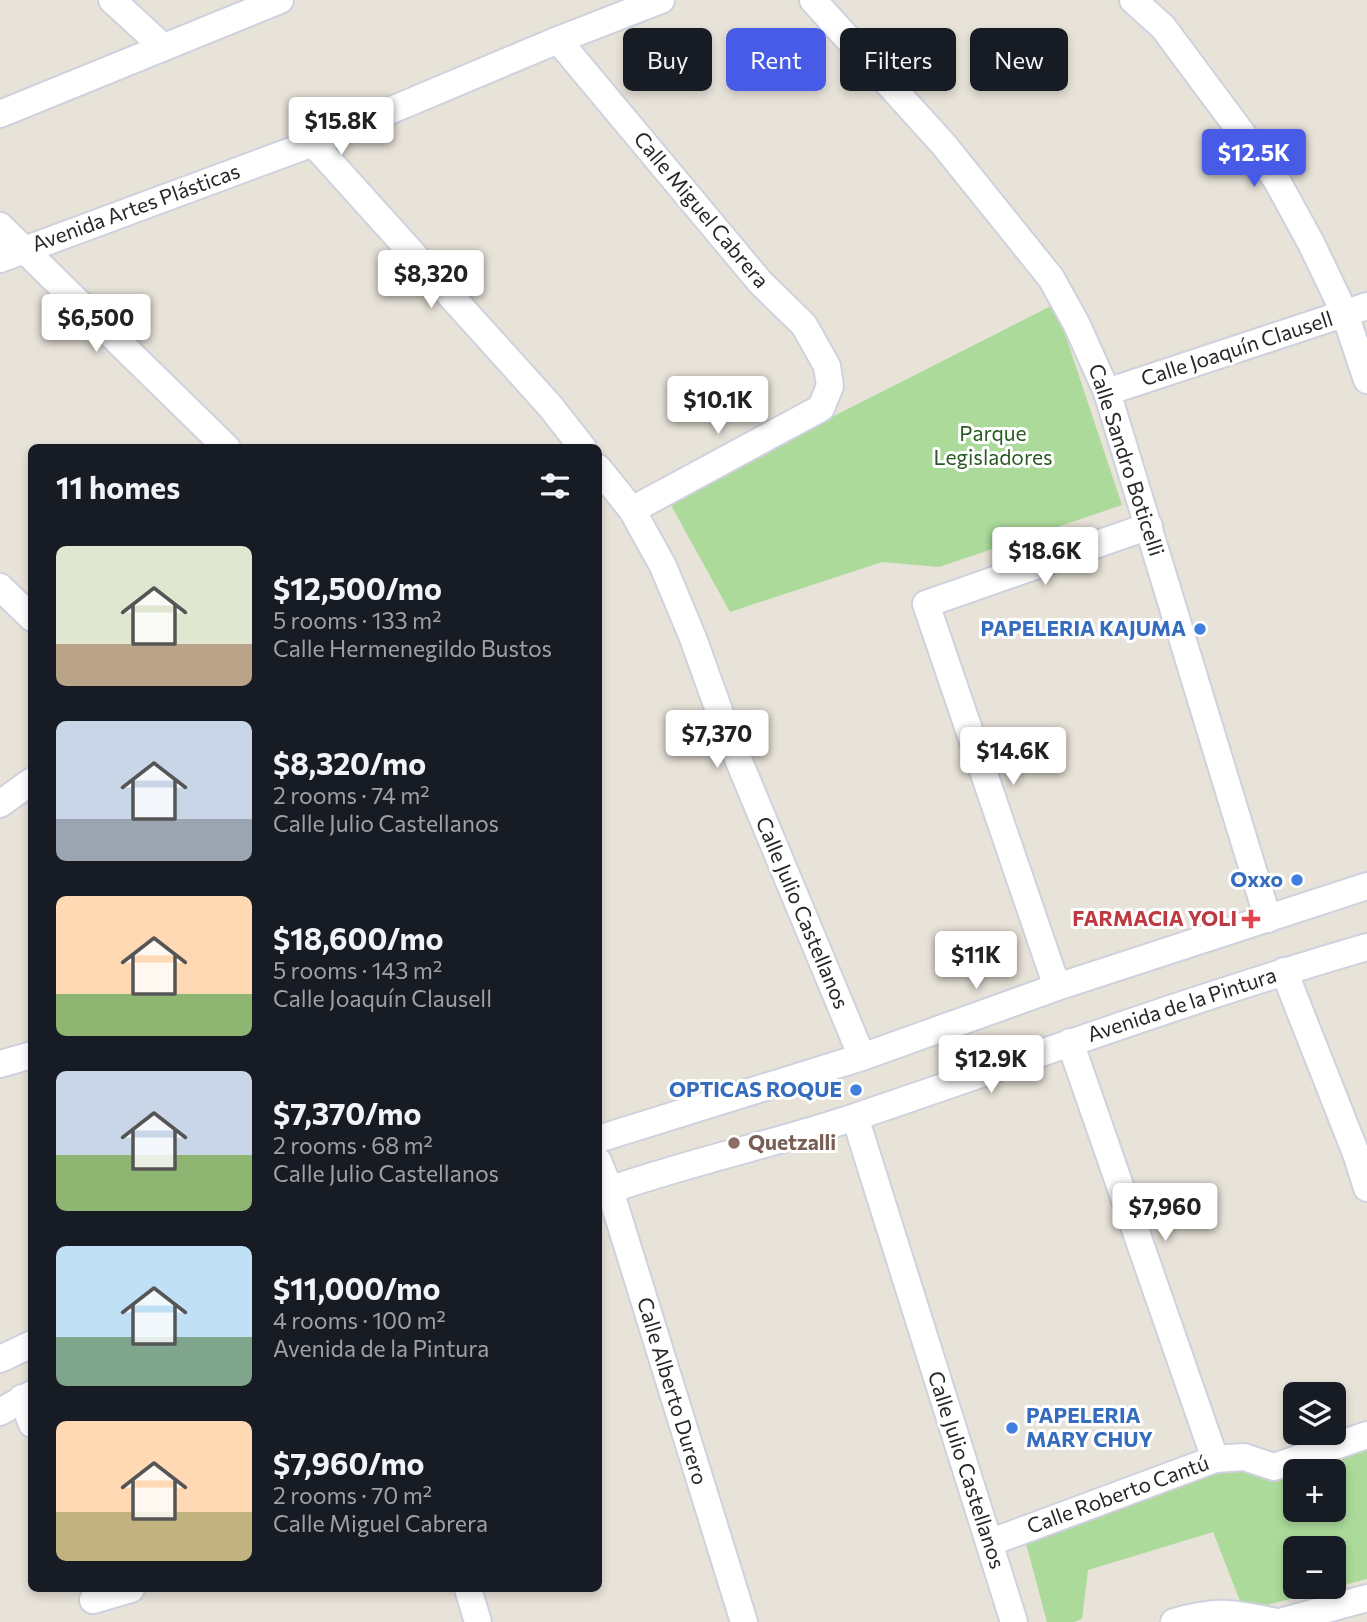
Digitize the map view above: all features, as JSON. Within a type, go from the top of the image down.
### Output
[{"type":"street","points":[[112,0],[162,46]]},
{"type":"street","points":[[0,114],[280,0]]},
{"type":"street","name":"Avenida Artes Plásticas","points":[[12,255],[313,143],[558,40],[661,0]]},
{"type":"street","name":"Calle Sandro Boticelli","points":[[813,0],[944,145],[1051,278],[1076,323],[1107,392],[1268,919]]},
{"type":"street","points":[[1133,0],[1163,27],[1276,179],[1311,243],[1356,310],[1367,380]]},
{"type":"street","name":"Calle Miguel Cabrera","points":[[558,40],[760,282],[804,325],[827,366],[830,386],[821,408],[632,510]]},
{"type":"street","points":[[313,143],[550,407],[580,444]]},
{"type":"street","points":[[0,226],[12,255],[223,444]]},
{"type":"street","name":"Calle Joaquín Clausell","points":[[1107,392],[1356,310]]},
{"type":"street","name":"Calle Julio Castellanos","points":[[602,473],[632,510],[663,566],[693,638],[726,730],[862,1057]]},
{"type":"street","points":[[1057,987],[926,604],[1149,526]]},
{"type":"street","points":[[0,587],[28,614]]},
{"type":"street","points":[[0,804],[28,784]]},
{"type":"street","points":[[602,1138],[862,1057],[1057,987],[1367,886]]},
{"type":"street","name":"Avenida de la Pintura","points":[[604,1192],[855,1117],[1070,1042],[1284,971],[1367,947]]},
{"type":"street","points":[[1284,971],[1367,1188]]},
{"type":"street","points":[[1070,1042],[1215,1459]]},
{"type":"street","points":[[0,1064],[28,1056]]},
{"type":"street","name":"Calle Julio Castellanos","points":[[855,1117],[1014,1622]]},
{"type":"street","name":"Calle Alberto Durero","points":[[604,1192],[744,1622]]},
{"type":"street","points":[[0,1359],[28,1346]]},
{"type":"street","points":[[0,1412],[27,1396]]},
{"type":"street","name":"Calle Roberto Cantú","points":[[989,1543],[1215,1459],[1244,1457],[1274,1466],[1367,1434]]},
{"type":"street","points":[[94,1604],[124,1592]]},
{"type":"street","points":[[469,1592],[478,1622]]},
{"type":"street","points":[[1174,1622],[1204,1613],[1224,1612],[1278,1622],[1367,1598]]},
{"type":"green space","name":"Parque Legisladores","points":[[1055,304],[1122,505],[939,567],[882,562],[730,612],[668,500]]},
{"type":"green space","points":[[1367,1443],[1367,1579],[1346,1584],[1346,1536],[1283,1536],[1283,1599],[1290,1599],[1244,1611],[1213,1532],[1088,1570],[1082,1619],[1074,1622],[1047,1622],[1024,1536],[1240,1463]]},
{"type":"place","name":"PAPELERIA KAJUMA","points":[[1200,629]]},
{"type":"place","name":"Oxxo","points":[[1297,880]]},
{"type":"place","name":"FARMACIA YOLI","points":[[1251,919]]},
{"type":"place","name":"OPTICAS ROQUE","points":[[856,1090]]},
{"type":"place","name":"Quetzalli","points":[[734,1143]]},
{"type":"place","name":"PAPELERIA MARY CHUY","points":[[1012,1428]]}]
